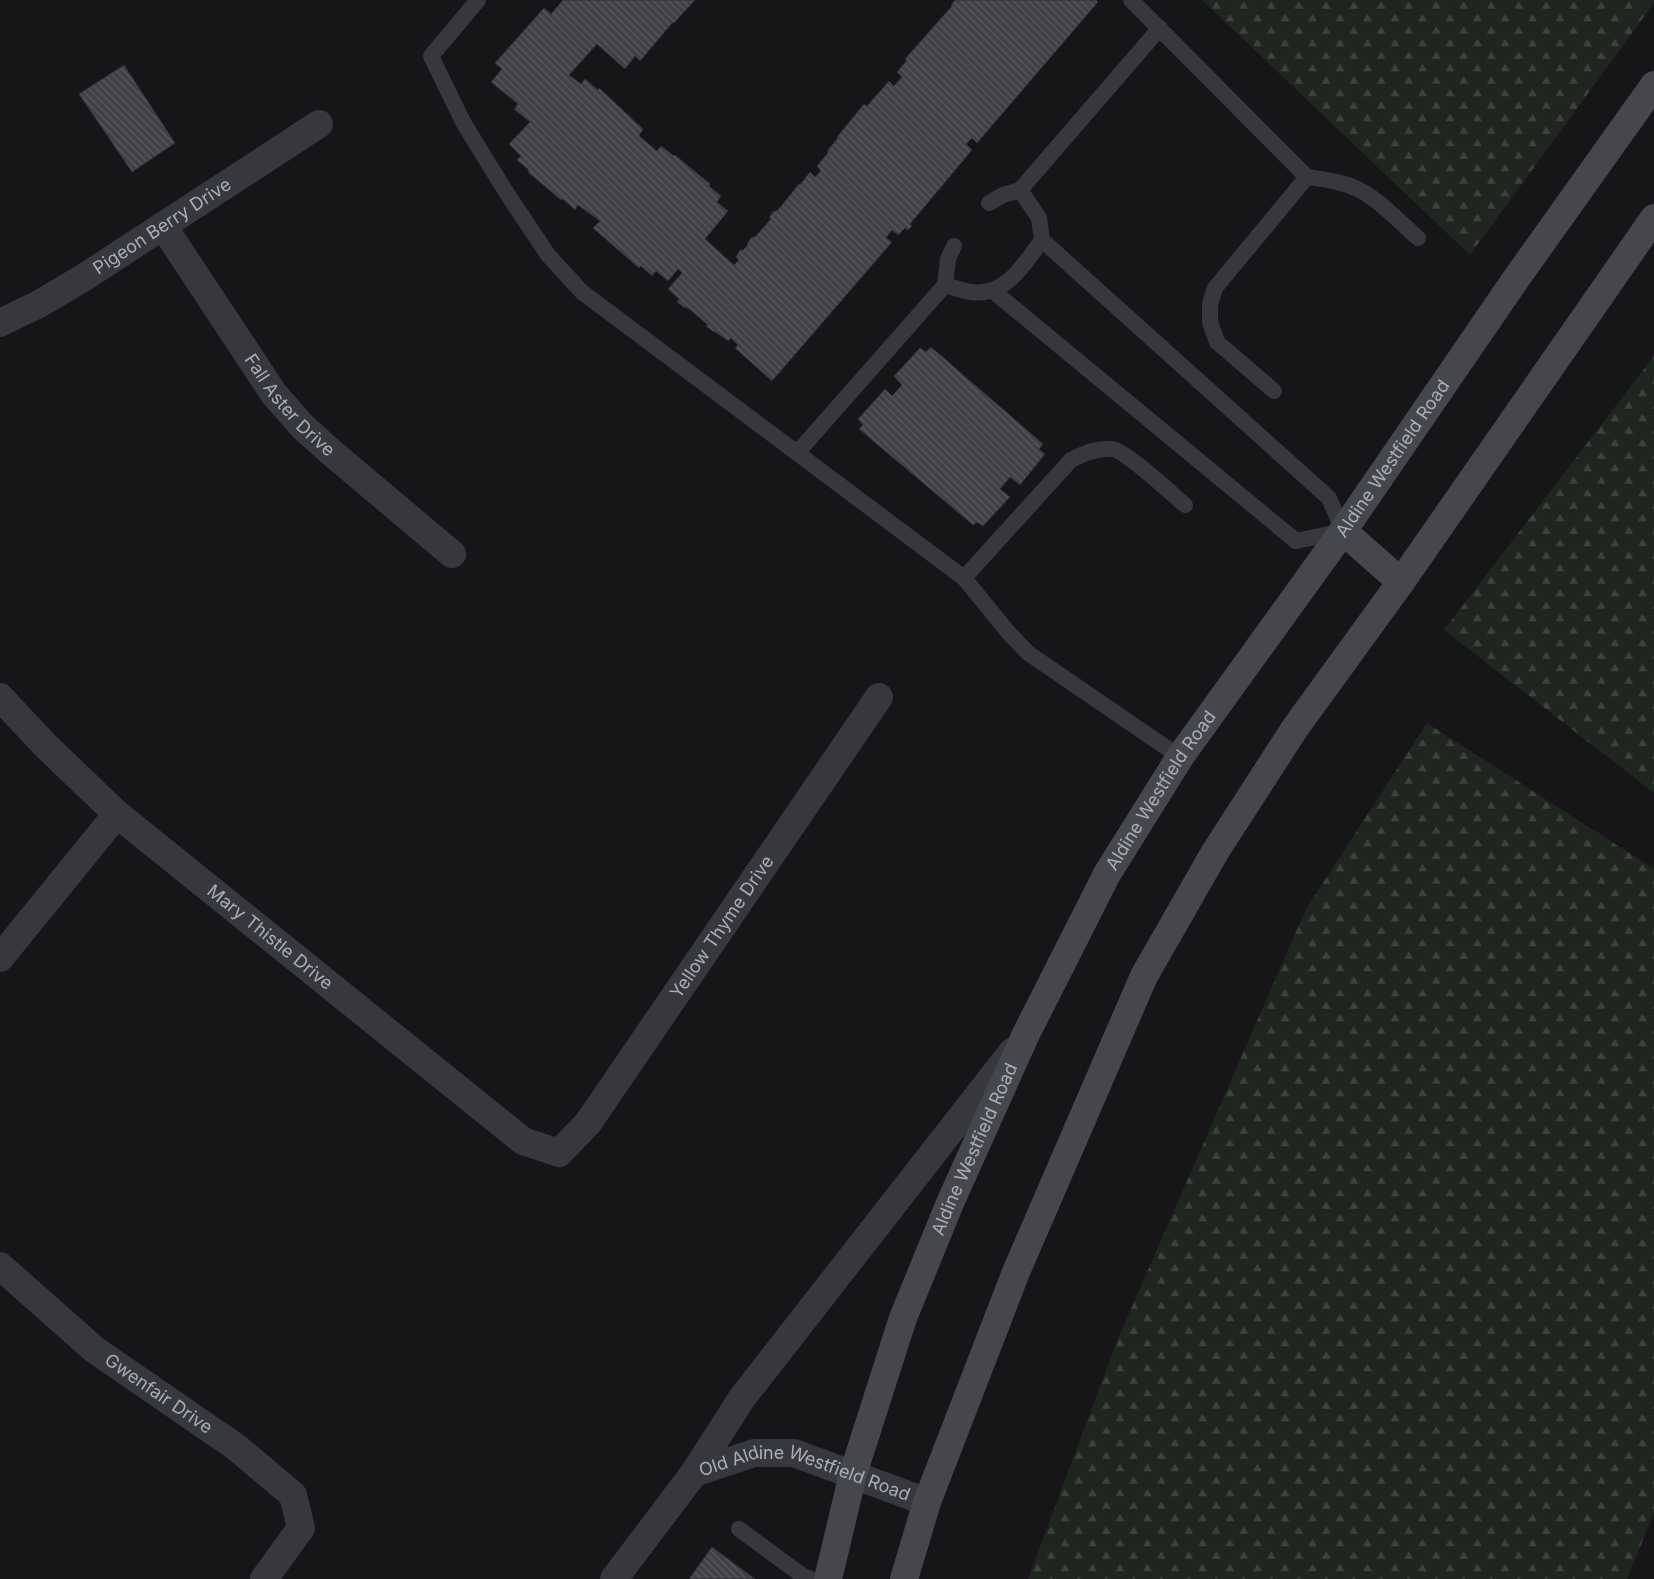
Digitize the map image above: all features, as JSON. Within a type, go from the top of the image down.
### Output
[{"type":"main road","name":"Aldine Westfield Road","points":[[828,1579],[853,1474],[903,1318],[950,1203],[1025,1036],[1107,874],[1180,757],[1343,531],[1518,276],[1654,85]]},
{"type":"main road","points":[[904,1579],[927,1502],[1016,1272],[1144,976],[1215,852],[1289,736],[1401,582],[1654,218]]},
{"type":"main road","points":[[1343,531],[1401,582]]},
{"type":"street","name":"Pigeon Berry Drive","points":[[0,323],[39,304],[84,278],[319,124]]},
{"type":"street","name":"Fall Aster Drive","points":[[163,226],[274,394],[303,427],[452,554]]},
{"type":"street","name":"Mary Thistle Drive","points":[[0,697],[46,746],[117,814],[523,1141],[559,1153]]},
{"type":"street","name":"Yellow Thyme Drive","points":[[559,1153],[588,1123],[879,697]]},
{"type":"street","points":[[0,958],[117,814]]},
{"type":"street","points":[[694,1473],[742,1398],[1025,1036]]},
{"type":"street","name":"Gwenfair Drive","points":[[0,1266],[95,1350],[236,1447],[293,1495],[301,1528],[264,1579]]},
{"type":"street","name":"Old Aldine Westfield Road","points":[[614,1579],[694,1473],[754,1453],[794,1453],[927,1502]]},
{"type":"lane","points":[[478,0],[431,56],[463,122],[506,192],[548,255],[582,292],[964,578],[1008,632],[1028,653],[1180,757]]},
{"type":"lane","points":[[1131,0],[1307,176],[1335,181],[1354,187],[1370,197],[1418,238]]},
{"type":"lane","points":[[989,203],[1003,195],[1020,190],[1160,28]]},
{"type":"lane","points":[[1274,391],[1217,342],[1210,322],[1210,304],[1215,288],[1307,176]]},
{"type":"lane","points":[[993,291],[1296,541],[1343,531],[1329,498],[1042,240],[1039,218],[1020,190]]},
{"type":"lane","points":[[945,285],[972,292],[993,291],[1009,282],[1042,240]]},
{"type":"lane","points":[[797,453],[945,285],[948,259],[954,246]]},
{"type":"lane","points":[[964,578],[1071,460],[1090,450],[1114,449],[1130,459],[1185,505]]},
{"type":"lane","points":[[739,1530],[802,1576],[810,1579]]},
{"type":"green space","points":[[1202,0],[1654,0],[1654,3],[1470,255]]},
{"type":"green space","points":[[1654,356],[1654,793],[1444,630]]},
{"type":"green space","points":[[1427,723],[1654,869],[1654,1513],[1627,1579],[1028,1579],[1117,1341],[1306,909]]},
{"type":"building","points":[[563,0],[695,0],[673,22],[640,61],[635,56],[625,69],[597,44],[569,75],[581,84],[585,79],[598,90],[599,88],[643,129],[639,136],[657,151],[661,146],[675,155],[710,184],[709,186],[721,196],[717,202],[728,211],[705,239],[734,265],[739,260],[736,257],[740,250],[743,250],[748,245],[747,243],[752,237],[755,237],[770,220],[773,212],[778,210],[810,172],[815,177],[821,171],[817,166],[828,153],[827,151],[837,137],[864,104],[867,106],[889,81],[894,86],[902,77],[897,72],[907,60],[905,59],[952,6],[955,0],[1096,0],[1098,2],[977,143],[972,138],[966,144],[972,150],[910,224],[912,226],[908,230],[905,228],[898,235],[892,230],[886,238],[892,242],[772,381],[735,348],[738,345],[731,338],[728,341],[714,332],[692,311],[677,302],[679,299],[668,289],[682,273],[678,269],[668,281],[656,271],[652,276],[641,266],[639,268],[593,228],[600,221],[578,205],[575,210],[563,199],[561,200],[517,160],[521,156],[509,144],[530,122],[514,109],[518,104],[491,82],[502,69],[495,63],[544,8],[551,14]]},
{"type":"building","points":[[124,65],[175,143],[132,172],[79,94]]},
{"type":"building","points":[[931,347],[1043,444],[1039,449],[1045,454],[1020,485],[1010,477],[1000,489],[1010,497],[983,526],[977,522],[973,525],[859,429],[863,425],[858,419],[885,389],[892,396],[902,385],[894,376],[920,348],[926,352]]},
{"type":"building","points":[[712,1547],[755,1579],[689,1579]]}]
